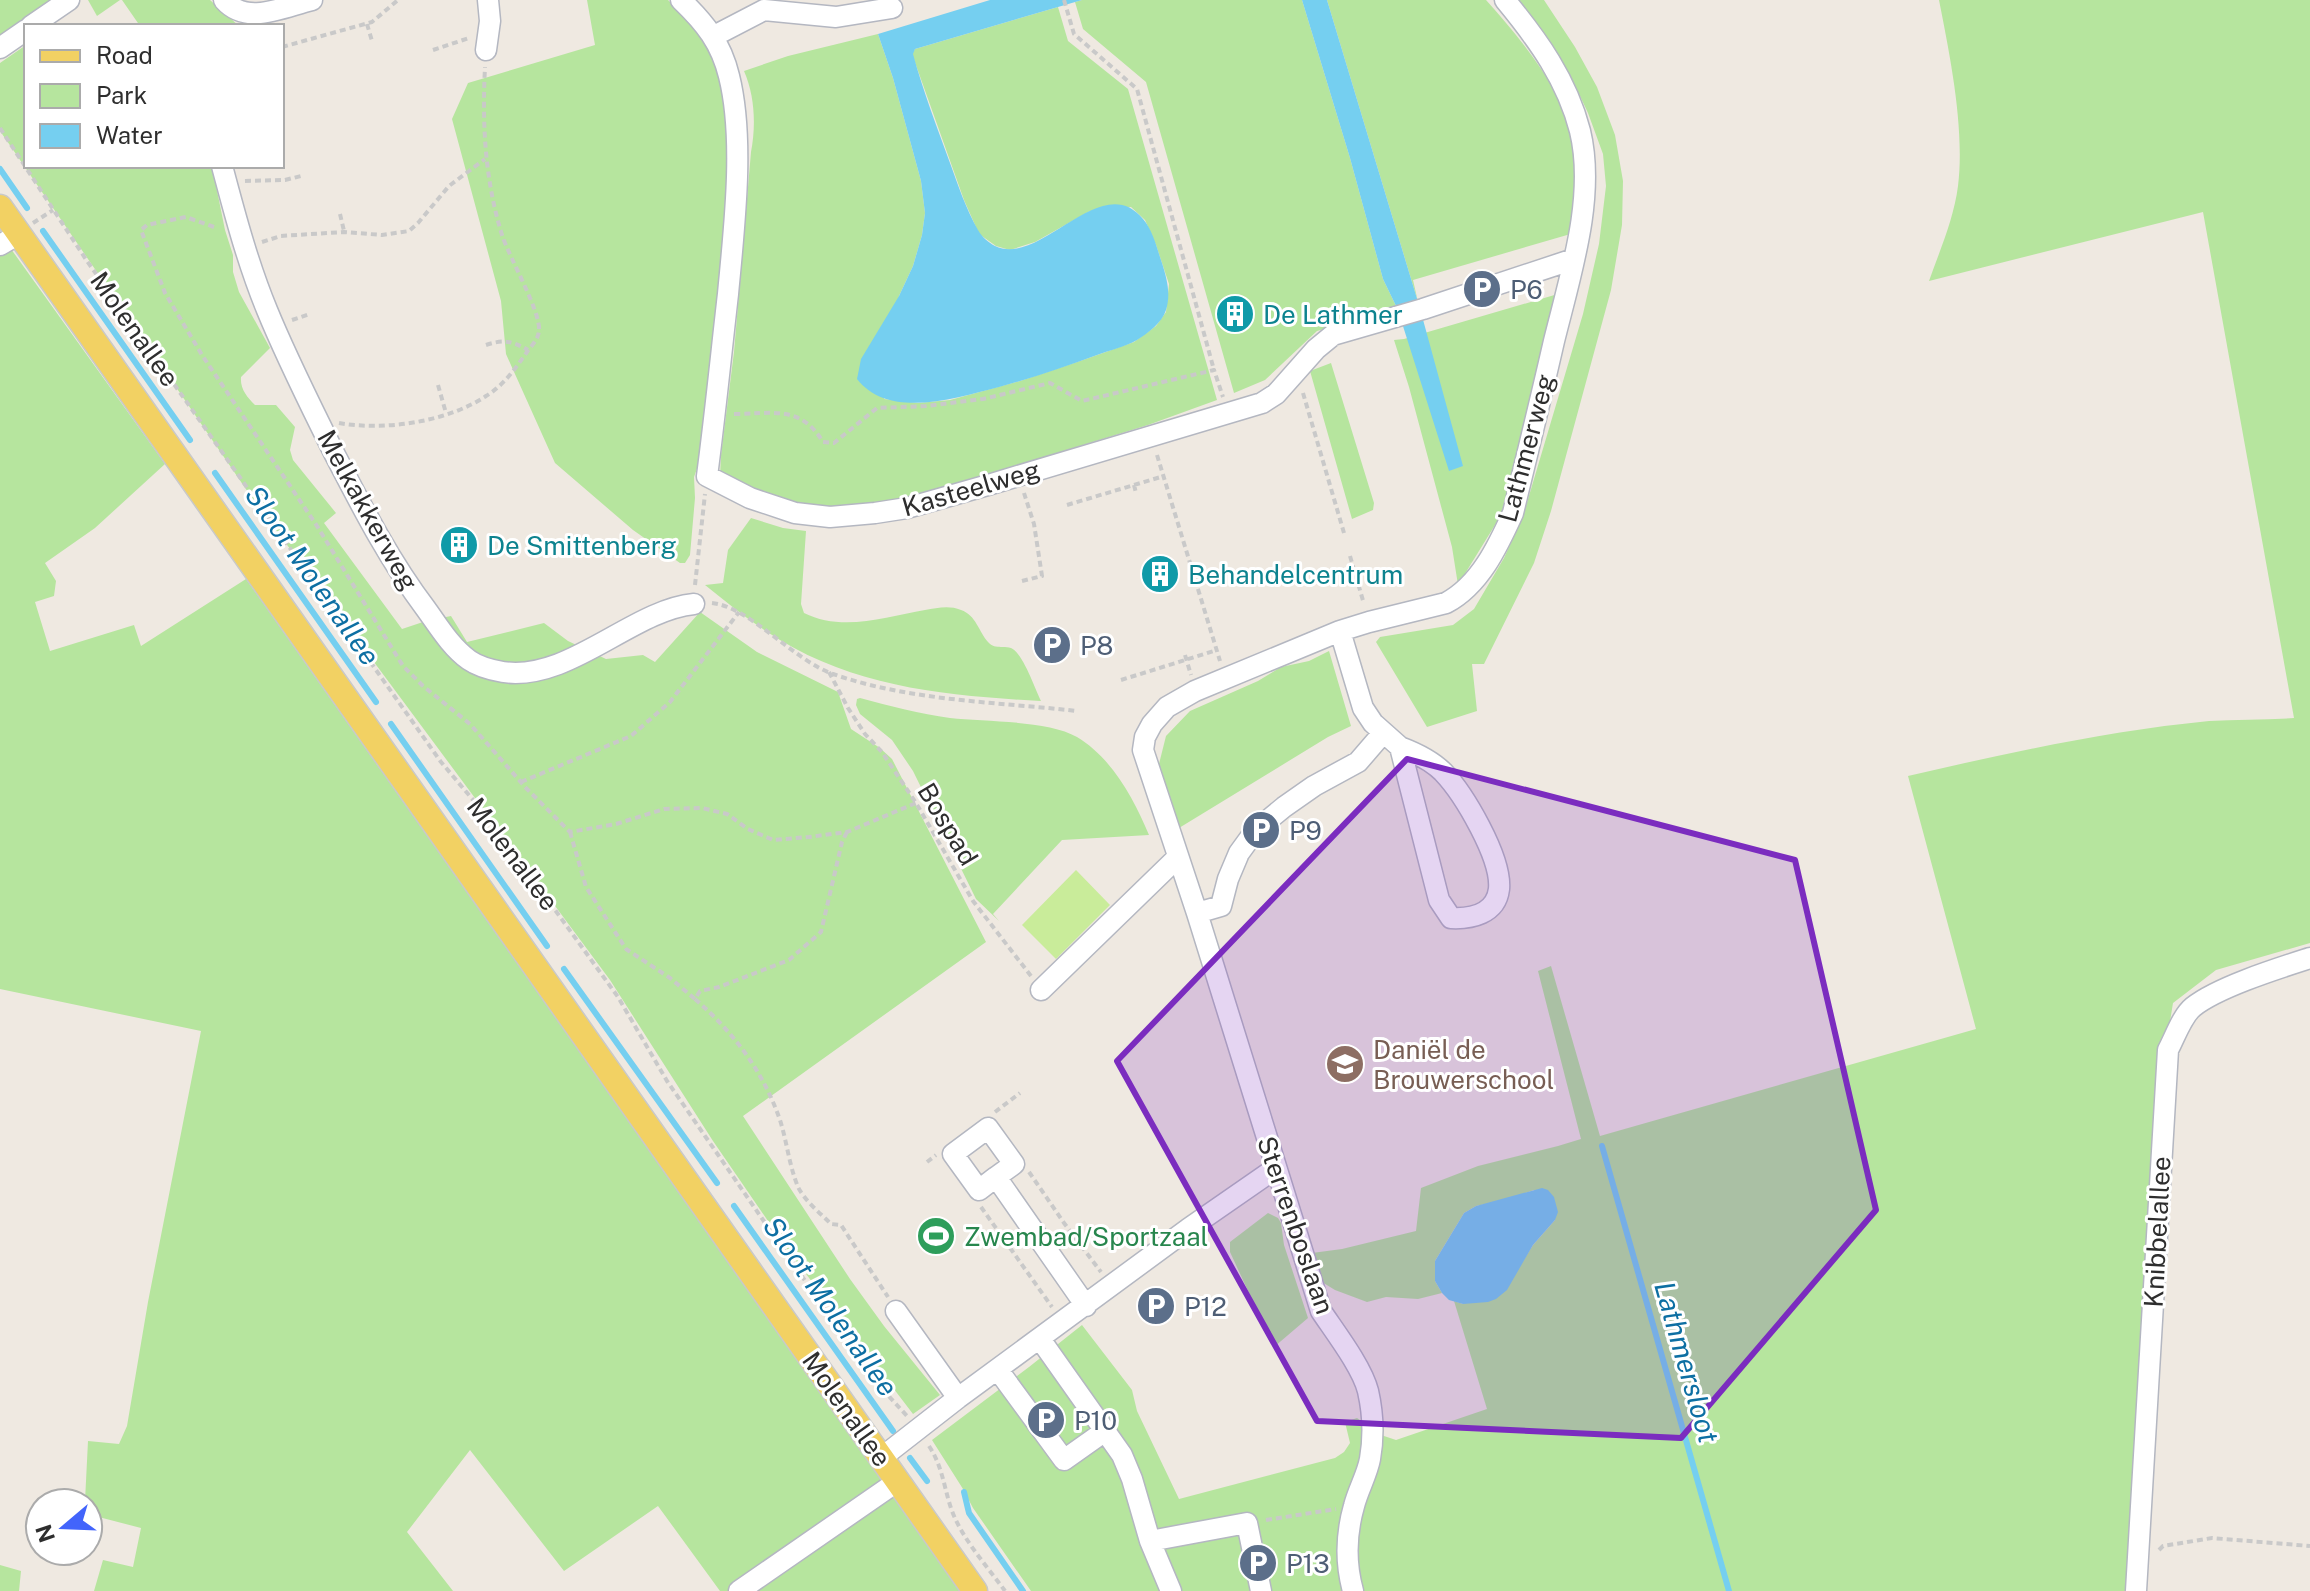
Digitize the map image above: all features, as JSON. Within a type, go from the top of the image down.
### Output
[{"type":"main road","name":"Molenallee","points":[[0,207],[9,240],[975,1591]]},
{"type":"street","points":[[34,24],[69,0]]},
{"type":"street","points":[[224,0],[248,18],[312,0]]},
{"type":"street","points":[[487,41],[490,21],[488,0]]},
{"type":"street","points":[[681,0],[714,36],[729,75],[736,125],[734,236],[707,476]]},
{"type":"street","name":"Lathmerweg","points":[[1143,750],[1152,724],[1167,707],[1195,691],[1340,631],[1446,603],[1466,589],[1491,558],[1513,513],[1574,259],[1585,175],[1580,133],[1558,72],[1505,0]]},
{"type":"street","points":[[714,36],[764,10],[836,17],[892,8]]},
{"type":"street","points":[[0,48],[24,31]]},
{"type":"street","name":"Melkakkerweg","points":[[224,173],[245,250],[267,311],[320,424],[387,553],[458,650],[482,667],[506,673],[538,670],[577,656],[670,609],[694,604]]},
{"type":"street","points":[[1232,412],[1262,403],[1276,394],[1316,349],[1333,335],[1574,259]]},
{"type":"street","name":"Kasteelweg","points":[[707,476],[770,506],[795,513],[830,517],[907,508],[1232,412]]},
{"type":"street","points":[[1340,631],[1363,708],[1373,723],[1400,747],[1427,759],[1441,770],[1473,813],[1496,868],[1499,890],[1493,904],[1480,916],[1451,918],[1439,900],[1400,747]]},
{"type":"street","points":[[1197,913],[1221,906],[1239,853],[1255,831],[1314,786],[1358,762],[1383,733]]},
{"type":"street","name":"Sterrenboslaan","points":[[1143,750],[1321,1311],[1367,1388],[1373,1425],[1370,1460],[1354,1506],[1347,1539],[1348,1573],[1353,1591]]},
{"type":"street","points":[[1041,990],[1178,857]]},
{"type":"street","name":"Knibbelallee","points":[[2136,1591],[2168,1050],[2191,1008],[2214,994],[2310,958]]},
{"type":"street","points":[[988,1128],[1014,1164],[979,1190],[953,1154],[988,1128]]},
{"type":"street","points":[[881,1458],[1188,1229],[1276,1168]]},
{"type":"street","points":[[996,1177],[1086,1306]]},
{"type":"street","points":[[896,1311],[958,1398]]},
{"type":"street","points":[[1040,1339],[1122,1455],[1150,1541],[1171,1591]]},
{"type":"street","points":[[998,1370],[1064,1460],[1105,1431]]},
{"type":"street","points":[[739,1591],[898,1481]]},
{"type":"street","points":[[1150,1541],[1247,1523],[1261,1591]]},
{"type":"path","points":[[284,46],[372,22],[398,0]]},
{"type":"path","points":[[1064,0],[1074,34],[1137,89],[1214,370],[1232,412]]},
{"type":"path","points":[[367,24],[372,41]]},
{"type":"path","points":[[320,424],[413,423],[470,405],[502,384],[538,336],[537,315],[503,237],[485,159],[483,106],[487,41],[433,50]]},
{"type":"path","name":"Molenallee","points":[[0,128],[24,165]]},
{"type":"path","points":[[245,250],[281,236],[344,232],[382,235],[409,231],[449,186],[485,159]]},
{"type":"path","name":"Molenallee","points":[[26,168],[87,261],[441,762],[490,820],[618,997],[675,1094],[873,1379],[918,1430],[940,1464],[959,1527],[1005,1591]]},
{"type":"path","points":[[224,173],[266,181],[301,176]]},
{"type":"path","points":[[340,214],[344,232]]},
{"type":"path","points":[[486,345],[506,340],[528,350]]},
{"type":"path","points":[[716,414],[785,412],[815,429],[823,442],[834,443],[877,408],[983,399],[1050,383],[1082,401],[1214,370]]},
{"type":"path","points":[[1296,371],[1344,533]]},
{"type":"path","points":[[438,385],[446,413]]},
{"type":"path","points":[[1151,435],[1226,678]]},
{"type":"path","points":[[1016,475],[1034,524],[1042,576],[1022,581]]},
{"type":"path","points":[[707,476],[694,604],[724,604],[829,672],[857,681],[947,698],[1077,711]]},
{"type":"path","points":[[1067,505],[1164,476]]},
{"type":"path","points":[[1134,485],[1136,493]]},
{"type":"path","points":[[1350,556],[1369,622]]},
{"type":"path","points":[[521,782],[631,736],[670,702],[739,612]]},
{"type":"path","points":[[1121,680],[1217,650]]},
{"type":"path","name":"Bospad","points":[[829,672],[865,734],[882,752],[916,803],[973,901],[1041,990]]},
{"type":"path","points":[[570,832],[586,887],[626,949],[695,999],[735,1038],[754,1063],[780,1122],[799,1188],[831,1224],[841,1225],[896,1311]]},
{"type":"path","points":[[695,999],[700,991],[789,960],[821,932],[847,832]]},
{"type":"path","points":[[988,1128],[989,1116],[1020,1093]]},
{"type":"path","points":[[1014,1164],[1020,1159],[1113,1287]]},
{"type":"path","points":[[979,1190],[980,1206],[1063,1322]]},
{"type":"path","points":[[1247,1523],[1354,1506]]},
{"type":"path","points":[[2158,1563],[2159,1549],[2163,1546],[2195,1540],[2236,1539],[2310,1546]]},
{"type":"highlighted area","points":[[1407,759],[1795,860],[1876,1210],[1681,1438],[1317,1421],[1117,1061]]},
{"type":"green space","points":[[0,0],[53,0],[0,37]]},
{"type":"green space","points":[[88,0],[120,0],[97,16]]},
{"type":"green space","points":[[122,0],[210,0],[237,24],[139,24]]},
{"type":"green space","points":[[587,0],[668,0],[707,39],[726,90],[730,193],[701,457],[694,477],[690,555],[685,563],[680,563],[633,530],[555,463],[506,354],[501,301],[452,119],[468,83],[595,45]]},
{"type":"green space","points":[[1302,0],[1383,279],[1397,308],[1317,331],[1265,380],[1234,393],[1146,82],[1083,29],[1075,2]]},
{"type":"green space","points":[[1327,0],[1486,0],[1541,68],[1571,127],[1577,168],[1574,233],[1413,280],[1418,302]]},
{"type":"green space","points":[[1515,0],[1544,0],[1597,87],[1615,135],[1623,181],[1622,225],[1611,290],[1534,563],[1484,664],[1472,664],[1477,711],[1427,727],[1376,642],[1380,637],[1453,625],[1474,609],[1504,558],[1523,516],[1583,314],[1599,244],[1606,186],[1603,154],[1572,79]]},
{"type":"green space","points":[[1939,0],[2310,0],[2310,943],[2216,970],[2173,1003],[2166,1046],[2129,1591],[1031,1591],[973,1508],[932,1440],[1082,1325],[1132,1390],[1137,1411],[1179,1499],[1335,1458],[1350,1443],[1345,1422],[1357,1418],[1384,1436],[1396,1440],[1487,1409],[1454,1301],[1463,1304],[1523,1261],[1555,1220],[1534,1190],[1476,1206],[1464,1213],[1435,1261],[1435,1281],[1442,1293],[1418,1299],[1386,1297],[1367,1302],[1335,1290],[1317,1279],[1312,1253],[1416,1231],[1421,1188],[1478,1166],[1581,1139],[1538,971],[1551,966],[1600,1136],[1976,1029],[1908,776],[2020,751],[2133,731],[2209,721],[2294,718],[2203,212],[1929,281],[1953,210],[1960,164],[1955,93]]},
{"type":"green space","points":[[1058,7],[1068,41],[1128,89],[1217,400],[1148,425],[903,500],[843,508],[813,508],[768,498],[720,477],[754,132],[754,111],[744,71],[788,56],[878,34],[921,181],[925,213],[913,266],[899,296],[884,399],[918,403],[950,400],[1020,381],[1134,342],[1156,326],[1166,312],[1169,284],[1145,220],[1131,207],[1090,211],[1035,242],[1010,250],[996,246],[979,234],[912,54],[915,49]]},
{"type":"green space","points":[[24,46],[24,166],[0,131],[0,63]]},
{"type":"green space","points":[[25,168],[212,168],[239,292],[270,348],[241,377],[243,389],[255,405],[276,405],[295,427],[290,450],[293,460],[336,513],[324,523],[402,629],[451,616],[467,642],[544,623],[568,641],[606,659],[643,655],[655,662],[700,612],[757,652],[838,692],[851,729],[892,759],[986,942],[743,1116],[850,1279],[940,1395],[913,1414],[790,1253],[713,1141],[610,980],[250,495]]},
{"type":"green space","points":[[11,249],[165,464],[95,528],[45,563],[56,581],[54,596],[35,602],[50,651],[134,625],[141,646],[246,579],[960,1591],[720,1591],[658,1506],[564,1571],[470,1450],[407,1532],[453,1591],[94,1591],[104,1560],[133,1567],[141,1528],[104,1518],[104,1487],[86,1487],[88,1441],[119,1444],[127,1426],[201,1031],[0,989],[0,255]]},
{"type":"green space","points":[[1568,291],[1503,512],[1458,585],[1452,547],[1394,340]]},
{"type":"green space","points":[[1331,363],[1374,503],[1373,510],[1352,519],[1310,371]]},
{"type":"green space","points":[[751,518],[806,531],[801,604],[804,613],[833,622],[849,622],[938,608],[961,610],[974,620],[991,644],[1015,651],[1041,701],[939,692],[873,679],[810,656],[770,634],[705,585],[723,583],[728,550]]},
{"type":"green space","points":[[1329,651],[1351,726],[1179,828],[1160,773],[1159,764],[1166,736],[1190,711],[1258,681],[1281,667],[1309,661]]},
{"type":"green space","points":[[860,698],[939,716],[1065,731],[1090,746],[1111,768],[1136,807],[1149,835],[1062,840],[993,914],[999,921],[976,899],[913,771],[892,740],[860,714],[856,705]]},
{"type":"green space","points":[[1076,870],[1110,905],[1056,959],[1022,925]]},
{"type":"green space","points":[[1268,1213],[1281,1223],[1284,1245],[1308,1318],[1274,1347],[1230,1252],[1230,1242]]},
{"type":"green space","points":[[0,1565],[21,1571],[19,1591],[0,1591]]},
{"type":"water","points":[[990,0],[1082,0],[915,49],[913,54],[930,109],[962,197],[978,230],[995,246],[1013,249],[1032,244],[1090,211],[1109,205],[1126,206],[1143,219],[1154,240],[1168,286],[1166,310],[1154,327],[1132,342],[1036,376],[944,400],[905,402],[887,399],[871,392],[857,379],[861,359],[899,296],[913,266],[925,213],[921,181],[878,34]]},
{"type":"water","points":[[1302,0],[1327,0],[1418,302],[1397,308],[1383,279]]},
{"type":"water","points":[[1422,316],[1463,466],[1449,471],[1402,323]]},
{"type":"water","points":[[1542,1188],[1554,1197],[1558,1212],[1555,1220],[1533,1245],[1507,1290],[1488,1302],[1463,1304],[1449,1300],[1435,1281],[1435,1261],[1464,1213],[1476,1206]]},
{"type":"waterway","name":"Sloot Molenallee","points":[[0,169],[27,208]]},
{"type":"waterway","name":"Sloot Molenallee","points":[[43,231],[190,440]]},
{"type":"waterway","name":"Sloot Molenallee","points":[[215,473],[376,702]]},
{"type":"waterway","name":"Sloot Molenallee","points":[[391,724],[547,946]]},
{"type":"waterway","name":"Sloot Molenallee","points":[[564,969],[717,1183]]},
{"type":"waterway","name":"Lathmersloot","points":[[1602,1146],[1729,1591]]},
{"type":"waterway","name":"Sloot Molenallee","points":[[734,1206],[893,1431]]},
{"type":"waterway","name":"Sloot Molenallee","points":[[910,1458],[927,1481]]},
{"type":"waterway","name":"Sloot Molenallee","points":[[964,1492],[969,1513],[1023,1591]]},
{"type":"place","name":"P6","points":[[1482,289]]},
{"type":"place","name":"De Lathmer","points":[[1235,314]]},
{"type":"place","name":"De Smittenberg","points":[[459,545]]},
{"type":"place","name":"Behandelcentrum","points":[[1160,574]]},
{"type":"place","name":"P8","points":[[1052,645]]},
{"type":"place","name":"P9","points":[[1261,830]]},
{"type":"place","name":"Daniël de Brouwerschool","points":[[1345,1064]]},
{"type":"place","name":"Zwembad/Sportzaal","points":[[936,1236]]},
{"type":"place","name":"P12","points":[[1156,1306]]},
{"type":"place","name":"P10","points":[[1046,1420]]},
{"type":"place","name":"P13","points":[[1258,1563]]}]
